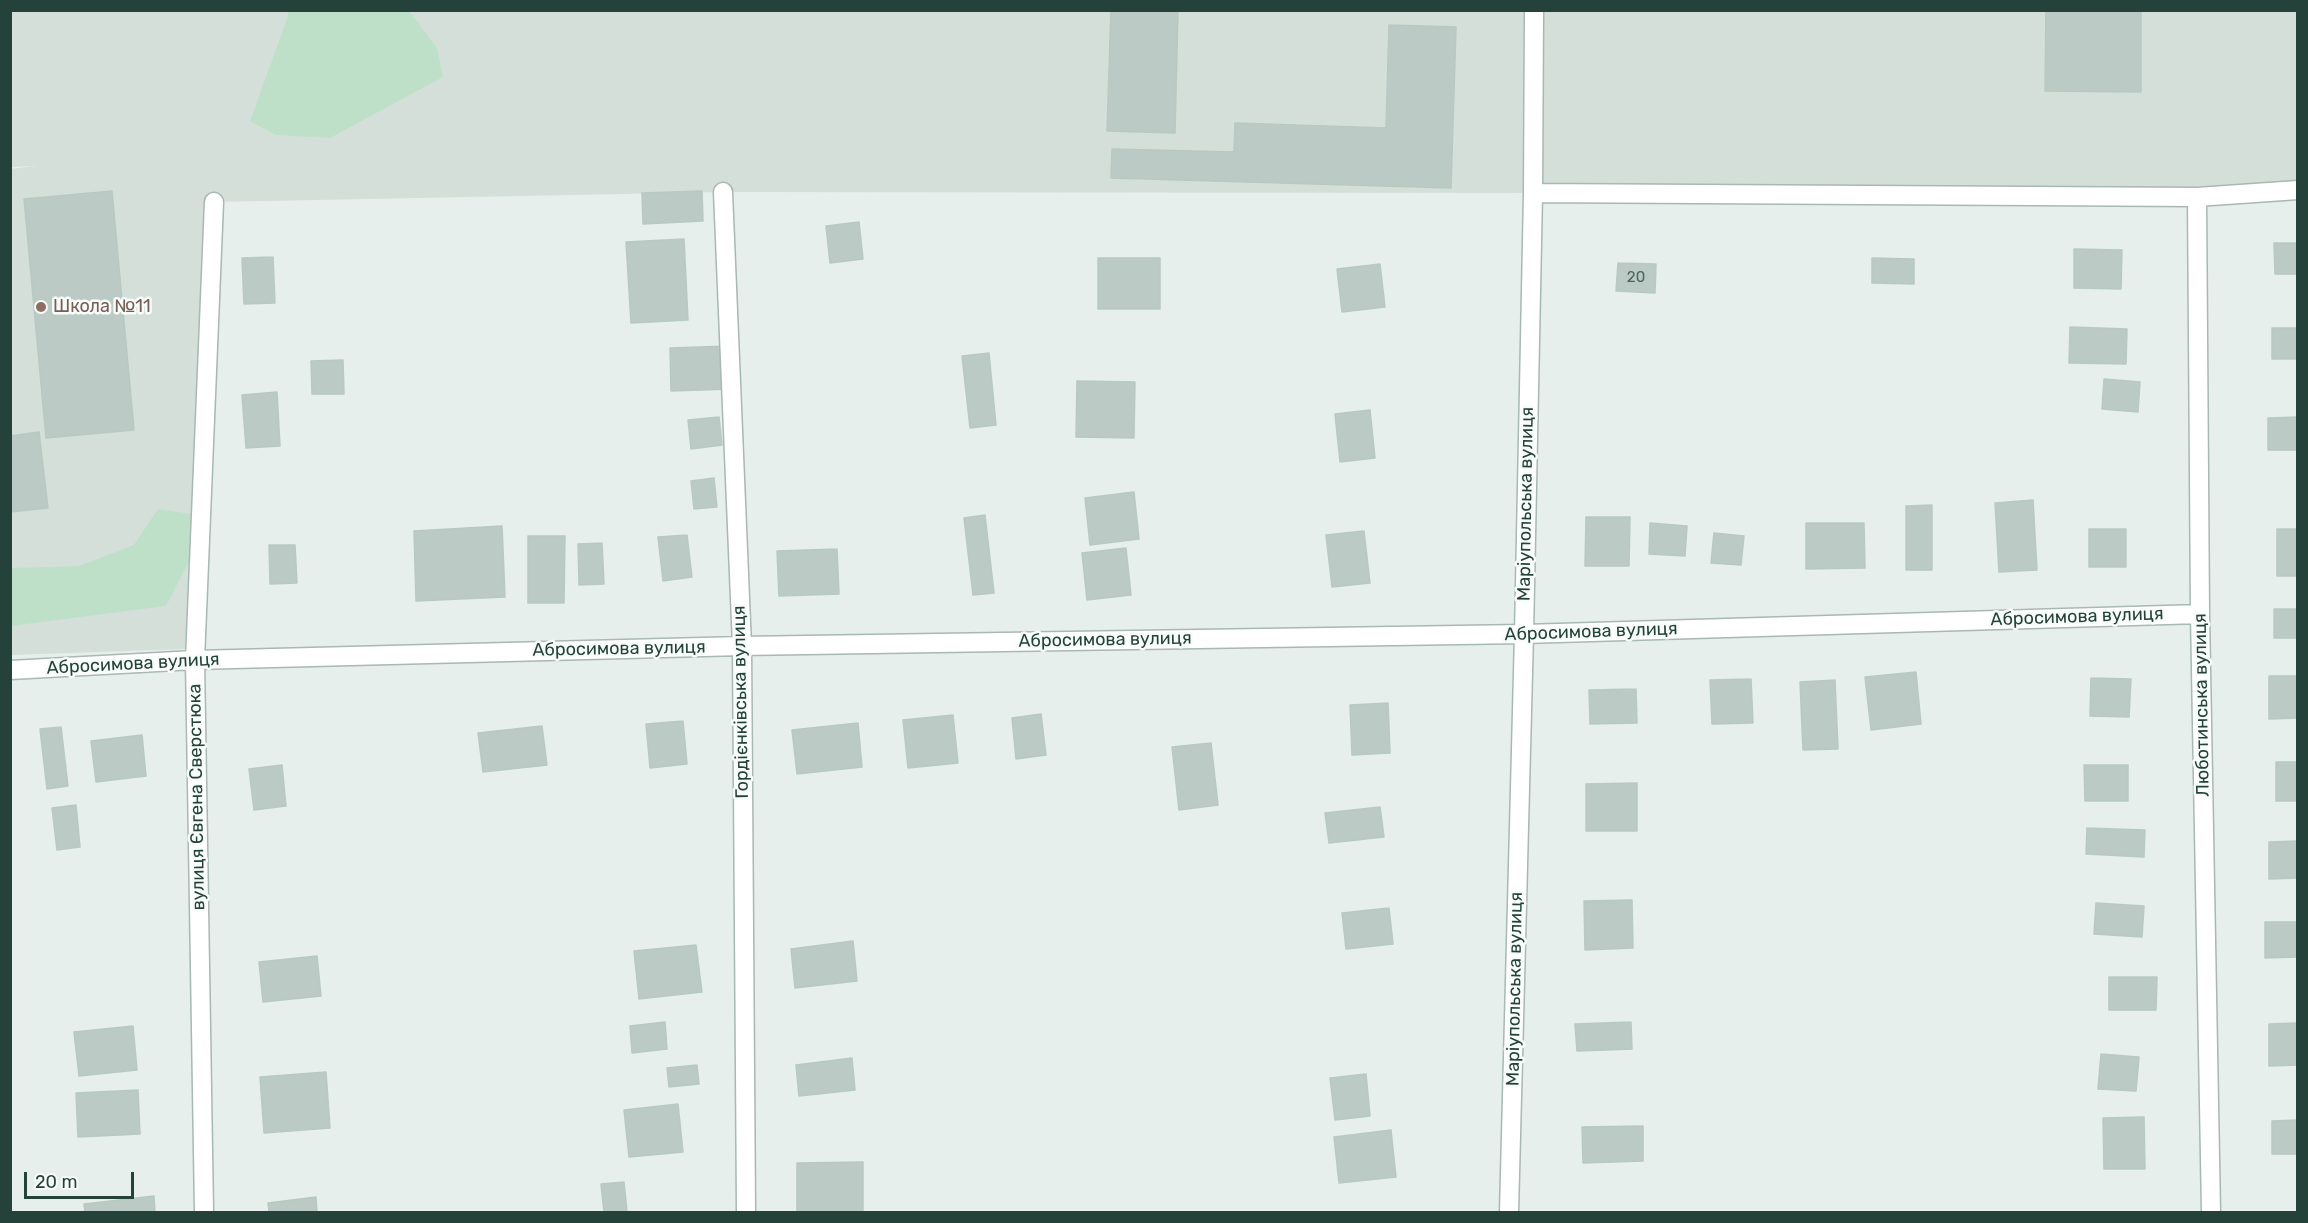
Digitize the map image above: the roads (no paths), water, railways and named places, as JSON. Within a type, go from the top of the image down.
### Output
[{"type":"street","name":"Маріупольська вулиця","points":[[1509,1212],[1524,634],[1533,193],[1534,10]]},
{"type":"street","points":[[1533,193],[2197,197],[2298,190]]},
{"type":"street","name":"Гордієнківська вулиця","points":[[723,192],[742,646],[746,1212]]},
{"type":"street","name":"Люботинська вулиця","points":[[2197,197],[2200,614],[2211,1212]]},
{"type":"street","name":"вулиця Євгена Сверстюка","points":[[204,1212],[195,660],[214,202]]},
{"type":"street","name":"Абросимова вулиця","points":[[10,670],[195,660],[742,646],[1524,634],[2200,614]]},
{"type":"place","name":"Школа №11","points":[[41,307]]}]
